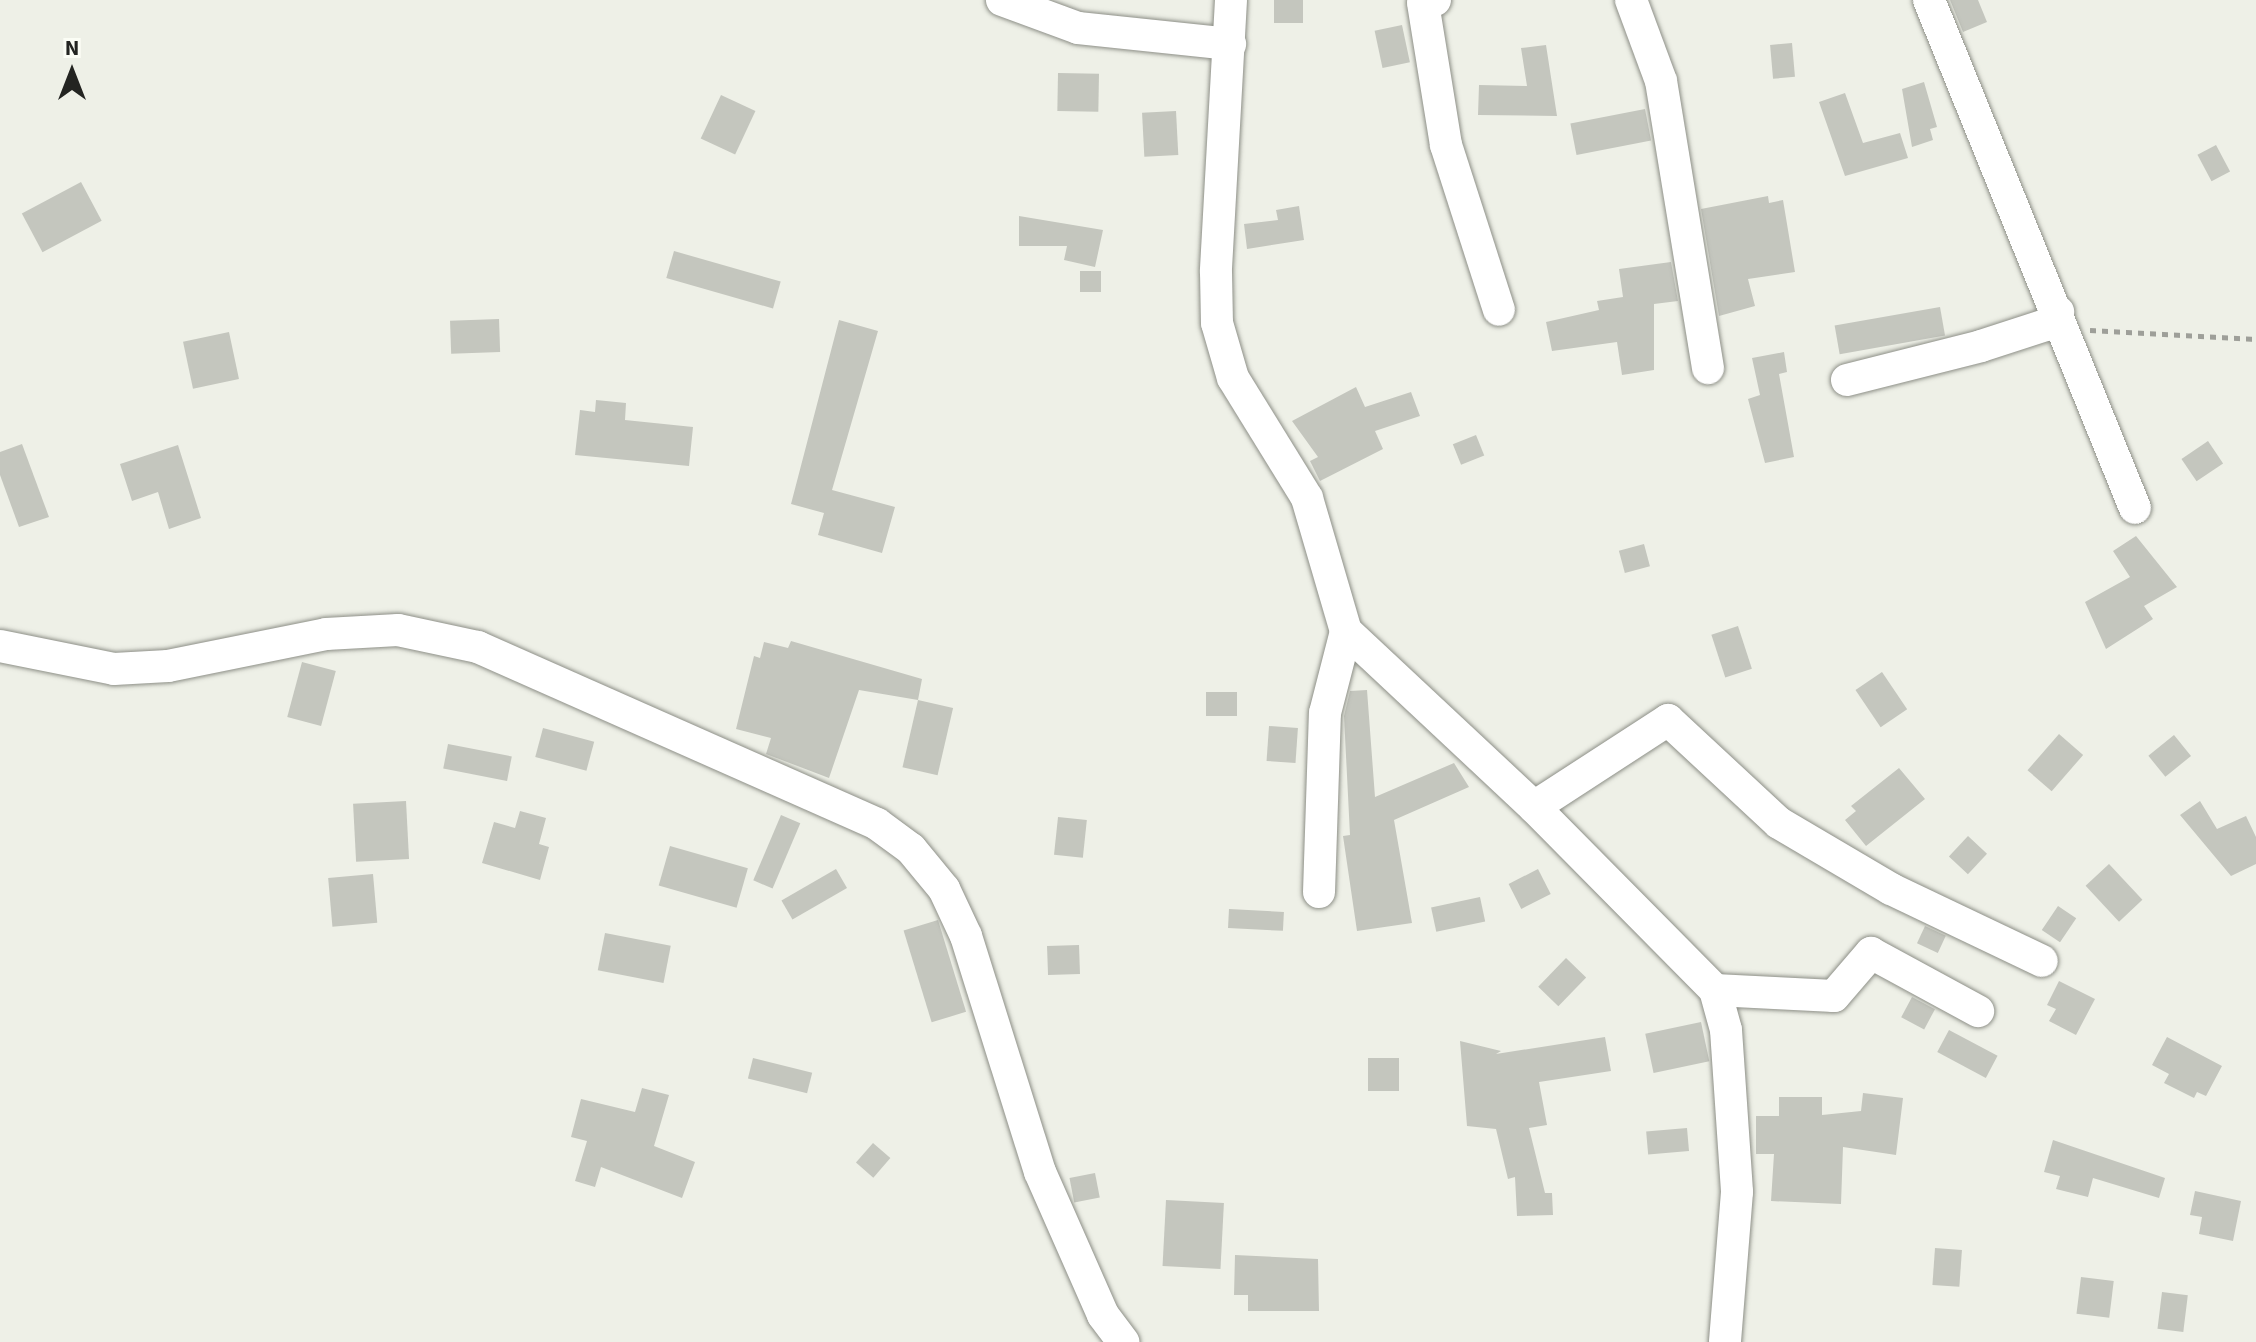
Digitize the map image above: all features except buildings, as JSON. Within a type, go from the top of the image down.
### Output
[{"type":"street","points":[[1002,0],[1078,28],[1230,44]]},
{"type":"street","points":[[1231,0],[1217,323],[1233,378],[1307,498],[1346,631],[1534,807],[1715,990],[1726,1030],[1737,1192],[1725,1342]]},
{"type":"street","points":[[1435,0],[1423,3],[1446,145],[1499,310]]},
{"type":"street","points":[[1631,0],[1661,81],[1708,368]]},
{"type":"street","points":[[1929,0],[2062,320],[2135,508]]},
{"type":"street","points":[[1847,380],[1981,346],[2062,320]]},
{"type":"street","points":[[0,646],[114,669],[168,666],[326,634],[398,630],[478,647],[781,776],[877,824],[911,849],[944,889],[966,936],[1040,1172],[1101,1329],[1123,1342]]},
{"type":"street","points":[[1319,892],[1325,713],[1346,631]]},
{"type":"street","points":[[1534,807],[1668,720],[1779,823],[1891,889],[2042,961]]},
{"type":"street","points":[[1715,990],[1834,996],[1871,953],[1978,1011]]},
{"type":"path","points":[[2062,320],[2256,339]]}]
